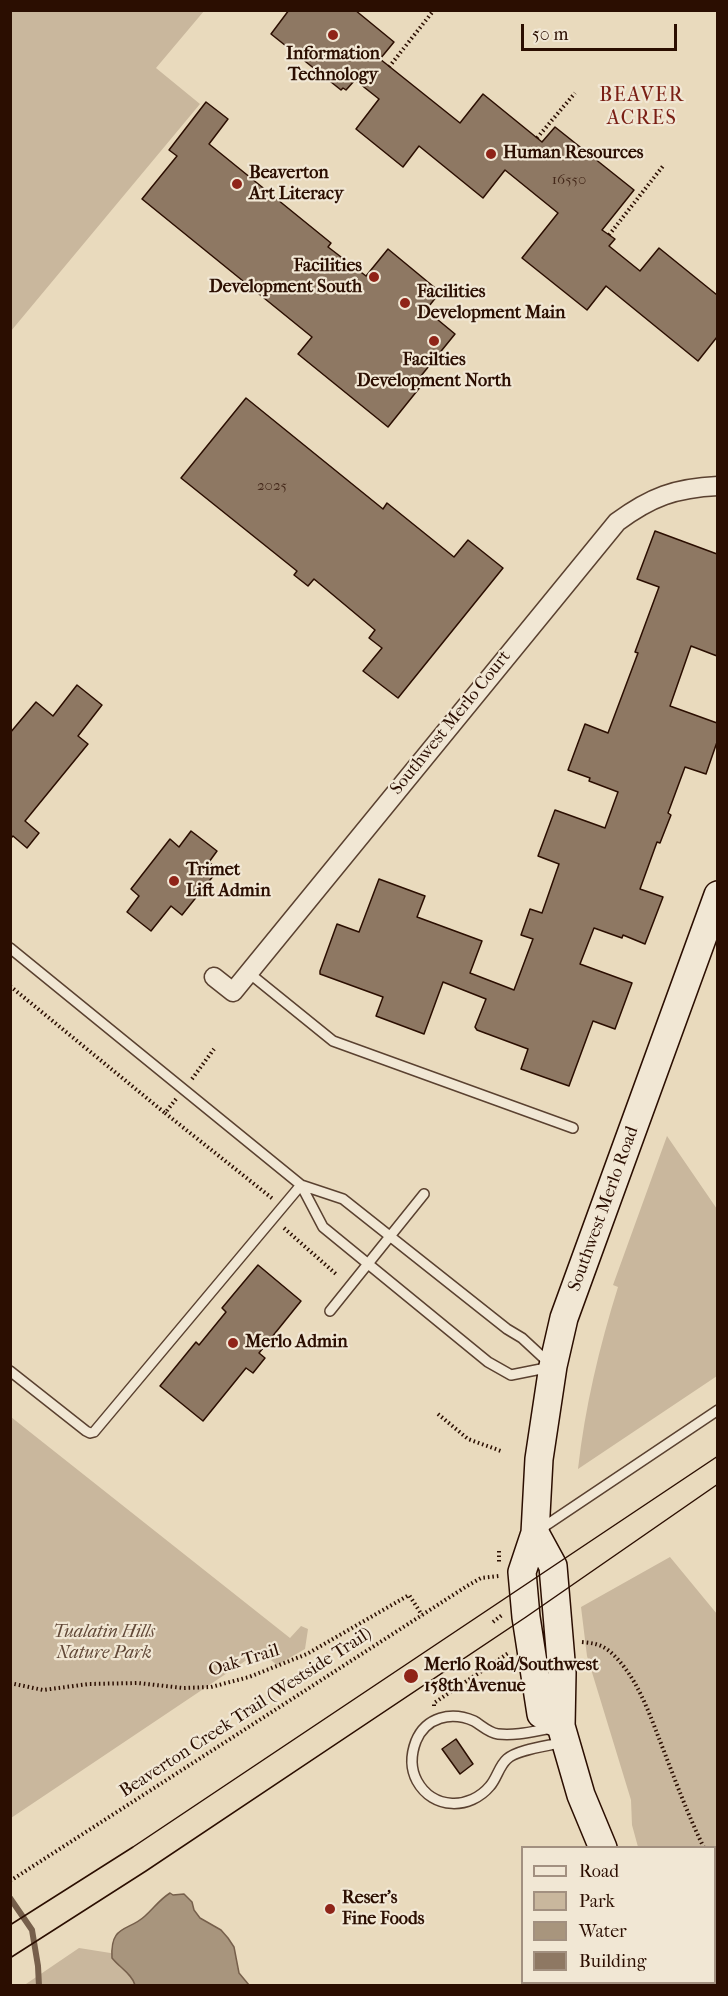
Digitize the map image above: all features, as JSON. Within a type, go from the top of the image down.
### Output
[{"type":"street","name":"Southwest Merlo Court","points":[[214,977],[233,992],[617,522],[640,505],[667,493],[717,486]]},
{"type":"street","name":"Southwest Merlo Road","points":[[562,1734],[541,1714],[526,1617],[522,1572],[535,1533],[539,1459],[553,1366],[565,1315],[717,895]]},
{"type":"street","points":[[562,1734],[581,1795],[602,1846]]},
{"type":"lane","points":[[10,948],[301,1185],[343,1199],[507,1329],[522,1338],[553,1366]]},
{"type":"lane","points":[[249,973],[333,1041],[573,1128]]},
{"type":"lane","points":[[301,1185],[323,1227],[488,1362],[511,1375],[553,1366]]},
{"type":"lane","points":[[10,1371],[86,1431],[94,1432],[301,1185]]},
{"type":"lane","points":[[330,1311],[424,1194]]},
{"type":"lane","points":[[535,1533],[717,1410]]},
{"type":"lane","points":[[454,1715],[466,1718],[495,1734],[562,1734],[507,1759],[491,1786],[477,1798],[464,1803],[449,1804],[436,1801],[425,1792],[412,1766],[412,1753],[417,1739],[426,1726],[438,1718],[454,1715]]},
{"type":"path","points":[[389,67],[434,10]]},
{"type":"path","points":[[537,138],[575,93]]},
{"type":"path","points":[[609,235],[663,166]]},
{"type":"path","points":[[10,986],[272,1198],[285,1229],[338,1275]]},
{"type":"path","points":[[165,1113],[214,1049]]},
{"type":"path","points":[[438,1414],[468,1439],[501,1451]]},
{"type":"path","name":"Beaverton Creek Trail (Westside Trail)","points":[[10,1881],[481,1578],[499,1576]]},
{"type":"path","name":"Oak Trail","points":[[10,1683],[44,1690],[89,1684],[138,1683],[183,1688],[211,1687],[249,1677],[307,1654],[409,1595],[422,1615]]},
{"type":"path","points":[[582,1642],[599,1645],[607,1650],[632,1678],[703,1846]]},
{"type":"path","points":[[438,1718],[434,1703],[516,1648]]},
{"type":"green space","points":[[11,10],[204,11],[156,68],[200,104],[11,331]]},
{"type":"green space","points":[[667,1136],[717,1209],[717,1376],[578,1469],[594,1378],[618,1287],[613,1285]]},
{"type":"green space","name":"Tualatin Hills Nature Park","points":[[11,1417],[290,1638],[301,1626],[308,1629],[305,1649],[277,1665],[260,1651],[11,1818]]},
{"type":"green space","points":[[670,1557],[717,1614],[717,1976],[716,1846],[638,1846],[632,1825],[631,1800],[587,1656],[581,1607]]},
{"type":"green space","points":[[79,1948],[123,1955],[223,1986],[23,1986]]},
{"type":"water","points":[[170,1893],[184,1894],[192,1902],[200,1918],[221,1930],[228,1938],[234,1947],[239,1973],[249,1985],[135,1985],[128,1974],[112,1958],[114,1939],[121,1930],[139,1921]]},
{"type":"building","points":[[289,10],[355,10],[394,42],[380,59],[460,123],[483,94],[542,142],[555,127],[634,190],[602,230],[615,239],[609,246],[640,271],[659,248],[717,295],[717,337],[698,361],[606,286],[587,310],[522,258],[558,213],[505,170],[483,198],[419,146],[403,167],[356,129],[379,99],[355,80],[346,90],[343,88],[341,90],[271,34]]},
{"type":"building","points":[[206,102],[228,119],[209,144],[331,243],[328,247],[366,276],[388,249],[440,292],[426,310],[455,334],[416,382],[421,386],[388,427],[298,354],[312,337],[142,199],[177,156],[169,150]]},
{"type":"building","points":[[246,398],[383,509],[387,503],[454,557],[468,540],[503,568],[398,698],[363,671],[382,648],[369,638],[375,630],[314,579],[308,586],[294,575],[297,571],[181,478]]},
{"type":"building","points":[[655,531],[717,554],[717,656],[691,646],[670,706],[717,723],[717,742],[706,774],[685,767],[668,813],[671,815],[660,843],[657,842],[640,889],[663,897],[645,944],[623,935],[622,938],[594,928],[580,964],[632,983],[615,1029],[593,1021],[569,1086],[521,1069],[528,1049],[477,1030],[475,1027],[486,999],[443,982],[424,1034],[376,1016],[383,997],[320,974],[320,971],[337,924],[359,932],[379,879],[425,896],[417,917],[482,941],[470,973],[514,990],[533,939],[521,935],[530,909],[542,913],[559,864],[538,856],[555,810],[605,828],[618,792],[568,770],[585,724],[608,733],[638,653],[635,652],[659,587],[637,579]]},
{"type":"building","points":[[77,685],[102,705],[78,736],[88,744],[25,821],[39,833],[27,848],[13,836],[10,839],[10,733],[36,702],[53,716]]},
{"type":"building","name":"Trimet Lift Admin","points":[[191,831],[217,851],[209,862],[218,870],[182,915],[171,906],[151,931],[127,912],[139,896],[131,889],[170,839],[179,847]]},
{"type":"building","name":"Merlo Admin","points":[[258,1265],[301,1301],[259,1353],[265,1358],[253,1373],[246,1368],[203,1421],[160,1386],[196,1342],[199,1345],[226,1312],[222,1308]]},
{"type":"building","points":[[456,1739],[473,1764],[460,1774],[442,1749]]},
{"type":"waterway","points":[[10,1898],[32,1930],[39,1986]]},
{"type":"tram line","points":[[10,1925],[133,1847],[718,1456]]},
{"type":"tram line","points":[[10,1958],[146,1871],[526,1617],[718,1484]]},
{"type":"place","name":"Information Technology","points":[[333,35]]},
{"type":"place","name":"Human Resources","points":[[491,154]]},
{"type":"place","name":"Beaverton Art Literacy","points":[[237,184]]},
{"type":"place","name":"Facilities Development South","points":[[374,277]]},
{"type":"place","name":"Facilities Development Main","points":[[405,303]]},
{"type":"place","name":"Facilties Development North","points":[[434,341]]},
{"type":"place","name":"Trimet Lift Admin","points":[[174,881]]},
{"type":"place","name":"Merlo Admin","points":[[233,1343]]},
{"type":"place","name":"Merlo Road/Southwest 158th Avenue","points":[[411,1676]]},
{"type":"place","name":"Reser's Fine Foods","points":[[330,1909]]},
{"type":"district","name":"BEAVER ACRES","points":[[642,108]]}]
